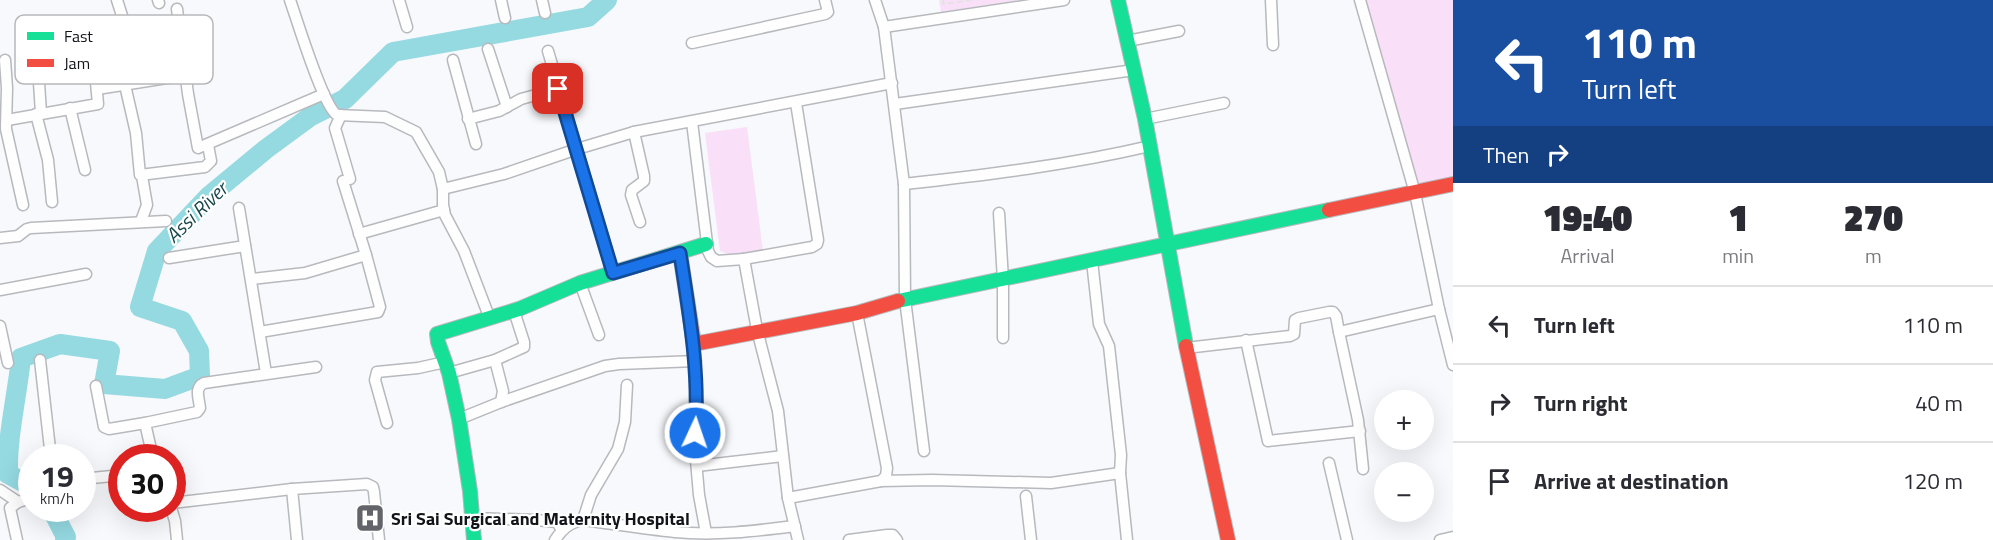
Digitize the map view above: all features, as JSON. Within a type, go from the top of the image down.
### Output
[{"type":"street","points":[[117,0],[122,15]]},
{"type":"street","points":[[260,332],[378,312],[380,307],[346,180],[335,128],[337,114],[325,97],[290,0]]},
{"type":"street","points":[[399,0],[407,27]]},
{"type":"street","points":[[501,0],[505,18]]},
{"type":"street","points":[[543,0],[545,13]]},
{"type":"street","points":[[692,43],[825,14],[828,12],[828,7],[825,0]]},
{"type":"street","points":[[875,0],[884,27],[904,184],[905,299],[924,451]]},
{"type":"street","points":[[884,27],[1064,0]]},
{"type":"street","points":[[1118,0],[1145,119],[1186,348],[1228,540]]},
{"type":"street","points":[[1271,0],[1273,45]]},
{"type":"street","points":[[1360,0],[1415,193],[1439,309],[1453,362]]},
{"type":"street","points":[[177,9],[178,15]]},
{"type":"street","points":[[1127,41],[1179,31]]},
{"type":"street","points":[[488,49],[507,107]]},
{"type":"street","points":[[548,51],[613,273]]},
{"type":"street","points":[[5,60],[7,88],[4,126],[23,205]]},
{"type":"street","points":[[453,60],[476,144]]},
{"type":"street","points":[[895,104],[1134,70]]},
{"type":"street","points":[[443,189],[504,174],[634,132],[892,83]]},
{"type":"street","points":[[37,84],[38,113],[48,160],[52,202]]},
{"type":"street","points":[[4,126],[38,113],[98,104],[97,84]]},
{"type":"street","points":[[98,89],[131,84]]},
{"type":"street","points":[[187,84],[197,147],[201,148],[271,116],[325,97]]},
{"type":"street","points":[[125,85],[136,133],[140,172],[147,205],[141,221]]},
{"type":"street","points":[[468,120],[499,111],[521,99],[558,89]]},
{"type":"street","points":[[692,122],[706,244],[711,257],[717,261],[744,259],[812,247],[817,244],[818,240],[796,103]]},
{"type":"street","points":[[1145,119],[1224,103]]},
{"type":"street","points":[[70,108],[85,170]]},
{"type":"street","points":[[337,114],[385,117],[412,128],[416,132],[439,172],[444,210],[464,252],[490,319]]},
{"type":"street","points":[[634,132],[644,181],[632,190],[631,195],[640,222]]},
{"type":"street","points":[[142,176],[205,167],[211,161],[208,145]]},
{"type":"street","points":[[904,184],[1100,158],[1150,146]]},
{"type":"street","points":[[694,344],[757,330],[857,313],[905,299],[1453,184]]},
{"type":"street","points":[[239,208],[266,373]]},
{"type":"street","points":[[359,234],[444,210]]},
{"type":"street","points":[[999,213],[1004,338]]},
{"type":"street","points":[[0,238],[18,236],[32,228],[166,221]]},
{"type":"street","points":[[474,540],[459,419],[437,334],[514,311],[580,283],[706,244]]},
{"type":"street","points":[[169,258],[246,246]]},
{"type":"street","points":[[680,253],[696,361],[695,449],[699,495],[706,533]]},
{"type":"street","points":[[251,279],[305,273],[366,255]]},
{"type":"street","points":[[744,259],[757,330],[778,411],[788,498],[798,540]]},
{"type":"street","points":[[1092,261],[1099,324],[1109,346],[1121,456],[1120,473],[1126,540]]},
{"type":"street","points":[[0,290],[86,274]]},
{"type":"street","points":[[580,283],[599,335]]},
{"type":"street","points":[[1339,332],[1439,309]]},
{"type":"street","points":[[387,423],[375,380],[377,372],[447,367],[495,360],[524,347],[514,311]]},
{"type":"street","points":[[1186,348],[1290,336],[1294,334],[1295,320],[1333,312],[1336,316],[1360,431],[1363,469]]},
{"type":"street","points":[[857,313],[887,468],[886,476],[881,481]]},
{"type":"street","points":[[0,326],[8,363]]},
{"type":"street","points":[[1246,340],[1268,441],[1360,431]]},
{"type":"street","points":[[40,360],[49,444]]},
{"type":"street","points":[[495,360],[503,391],[501,402]]},
{"type":"street","points":[[459,419],[605,366],[696,361]]},
{"type":"street","points":[[96,386],[104,427],[109,429],[197,412],[200,408],[197,390],[204,383],[316,367]]},
{"type":"street","points":[[583,520],[591,495],[618,449],[625,422],[627,385]]},
{"type":"street","points":[[145,423],[150,444]]},
{"type":"street","points":[[697,466],[783,456]]},
{"type":"street","points":[[1329,463],[1347,540]]},
{"type":"street","points":[[788,498],[881,481],[1051,483],[1120,473]]},
{"type":"street","points":[[186,501],[292,489],[367,484],[373,487],[379,540]]},
{"type":"street","points":[[292,489],[297,540]]},
{"type":"street","points":[[0,490],[18,502],[10,508],[17,540]]},
{"type":"street","points":[[1026,496],[1031,540]]},
{"type":"street","points":[[472,518],[557,522],[562,530]]},
{"type":"street","points":[[555,540],[571,523],[583,520],[675,536],[706,533],[752,536],[795,526]]},
{"type":"street","points":[[175,522],[177,540]]},
{"type":"street","points":[[849,540],[887,535],[893,535],[897,540]]},
{"type":"street","points":[[1440,540],[1453,537]]},
{"type":"path","points":[[943,0],[943,4],[974,0]]},
{"type":"shaded area","points":[[939,0],[1020,0],[941,12]]},
{"type":"shaded area","points":[[1357,0],[1453,0],[1453,178],[1412,185]]},
{"type":"shaded area","points":[[747,127],[763,251],[733,256],[720,251],[705,133]]},
{"type":"waterway","name":"Assi River","points":[[18,479],[8,474],[8,459],[21,358],[60,344],[110,351],[104,384],[165,389],[200,376],[199,351],[182,321],[140,307],[157,251],[208,197],[266,149],[311,116],[345,99],[393,52],[588,17],[607,0]]},
{"type":"waterway","name":"Assi River","points":[[58,522],[66,537],[65,540]]},
{"type":"traffic: fast","points":[[1118,0],[1145,119],[1186,346]]},
{"type":"traffic: fast","points":[[898,301],[1329,210]]},
{"type":"traffic: fast","points":[[474,540],[470,491],[459,419],[449,373],[437,334],[519,309],[580,283],[706,244]]},
{"type":"traffic: jam","points":[[1329,210],[1453,184]]},
{"type":"traffic: jam","points":[[680,253],[694,344],[857,313],[898,301]]},
{"type":"traffic: jam","points":[[1186,346],[1228,540]]},
{"type":"place","name":"Sri Sai Surgical and Maternity Hospital","points":[[370,518]]},
{"type":"route","points":[[558,89],[613,273],[680,253],[696,361],[695,433]]}]
